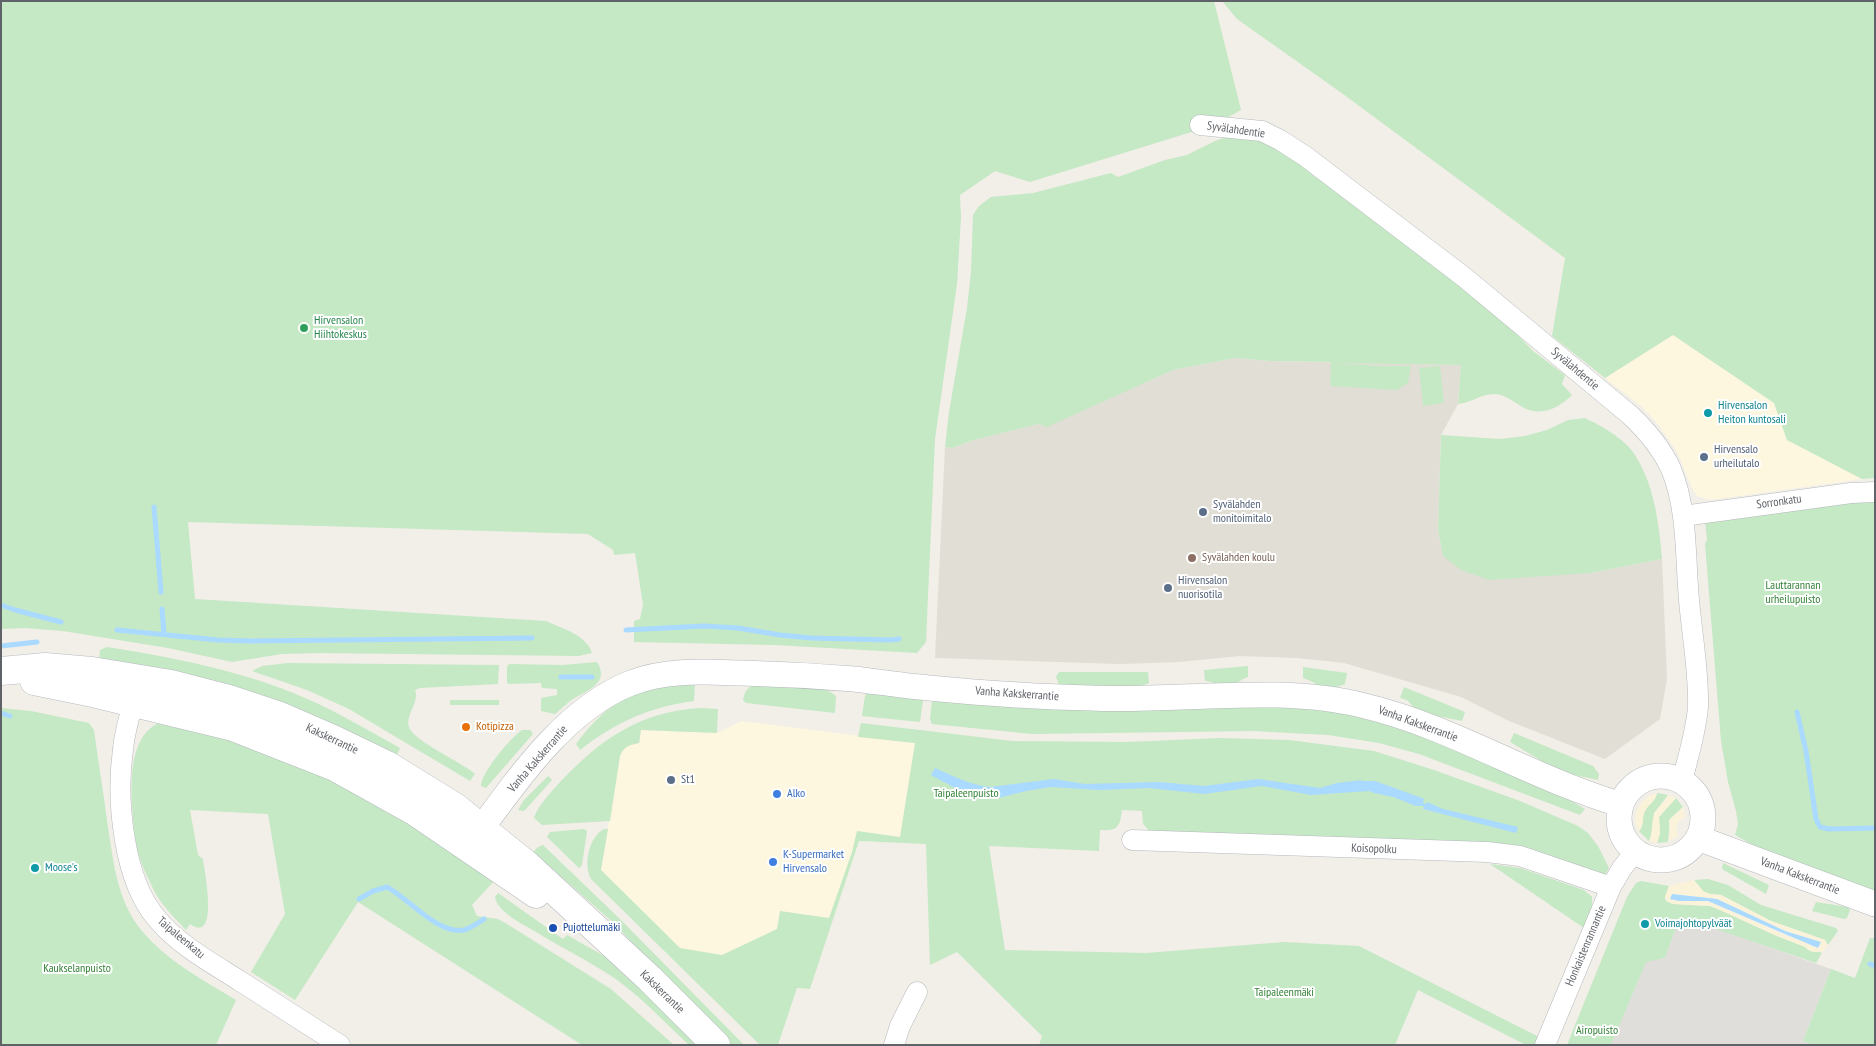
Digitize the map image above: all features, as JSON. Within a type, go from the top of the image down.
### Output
[{"type":"main road","name":"Kakskerrantie","points":[[1,673],[137,691],[335,767],[414,811],[475,838],[549,904],[606,940],[649,978],[716,1045]]},
{"type":"street","name":"Syvälahdentie","points":[[1200,125],[1262,131],[1305,156],[1464,277],[1630,414],[1661,449],[1670,468],[1680,499],[1683,516],[1698,707],[1682,781]]},
{"type":"street","name":"Sorronkatu","points":[[1683,516],[1851,493],[1875,492]]},
{"type":"street","name":"Vanha Kakskerrantie","points":[[475,838],[499,804],[552,740],[583,712],[601,699],[628,684],[663,674],[701,672],[854,679],[930,688],[1088,698],[1135,700],[1279,695],[1338,701],[1364,706],[1423,724],[1569,787],[1621,805]]},
{"type":"street","name":"Taipaleenkatu","points":[[137,691],[123,747],[120,774],[121,799],[127,852],[138,887],[147,907],[159,921],[190,949],[340,1045]]},
{"type":"street","points":[[1661,776],[1682,781],[1690,787],[1701,805],[1703,824],[1698,838],[1684,853],[1665,860],[1654,860],[1636,852],[1628,845],[1619,826],[1621,805],[1625,795],[1632,787],[1646,779],[1661,776]]},
{"type":"street","name":"Vanha Kakskerrantie","points":[[1698,838],[1875,904]]},
{"type":"street","name":"Koisopolku","points":[[1132,840],[1487,852],[1520,856],[1611,888]]},
{"type":"street","name":"Honkaistenrannantie","points":[[1546,1045],[1611,888],[1622,868],[1636,852]]},
{"type":"street","points":[[894,1045],[900,1026],[917,992]]},
{"type":"shaded area","points":[[1673,335],[1774,403],[1787,440],[1862,479],[1710,500],[1697,496],[1677,452],[1657,423],[1642,407],[1605,378]]},
{"type":"shaded area","name":"Syvälahden koulu","points":[[1235,358],[1270,361],[1461,365],[1458,404],[1441,435],[1438,530],[1443,556],[1590,573],[1662,559],[1667,679],[1660,719],[1605,759],[1509,721],[1461,697],[1344,663],[1297,658],[1240,656],[1179,662],[1120,664],[935,658],[945,447],[952,448],[974,440],[1039,424],[1047,426],[1173,370]]},
{"type":"shaded area","points":[[742,721],[915,743],[900,842],[859,841],[810,989],[797,988],[778,1045],[601,870],[620,756],[627,746],[640,743],[641,730],[717,733]]},
{"type":"shaded area","points":[[1680,916],[1831,969],[1803,1041],[1812,1045],[1611,1045],[1646,961],[1665,958]]},
{"type":"green space","points":[[1,1],[1214,1],[1241,110],[1214,125],[1030,182],[995,171],[960,195],[961,217],[957,284],[935,439],[926,642],[917,653],[774,645],[634,642],[634,621],[640,619],[643,605],[635,553],[614,555],[613,550],[588,534],[188,522],[195,599],[546,621],[566,629],[585,641],[592,653],[579,656],[319,653],[282,654],[232,662],[168,648],[63,631],[25,628],[1,629]]},
{"type":"green space","points":[[1222,1],[1875,1],[1875,478],[1862,479],[1787,440],[1774,403],[1673,335],[1605,378],[1552,336],[1565,258],[1343,94],[1237,19]]},
{"type":"green space","points":[[1239,133],[1252,133],[1291,155],[1314,176],[1385,226],[1513,330],[1533,351],[1565,375],[1562,384],[1572,395],[1557,407],[1545,411],[1526,409],[1507,398],[1495,394],[1485,395],[1458,404],[1461,365],[1335,363],[1411,366],[1408,383],[1397,390],[1330,386],[1331,362],[1270,361],[1235,358],[1173,370],[1047,427],[1039,424],[974,440],[952,448],[945,447],[949,412],[967,308],[971,272],[973,215],[979,206],[991,197],[1033,193],[1111,173],[1118,177],[1165,160],[1187,155],[1215,141]]},
{"type":"green space","points":[[1440,366],[1444,403],[1423,406],[1419,368]]},
{"type":"green space","points":[[1585,418],[1604,428],[1629,447],[1640,464],[1651,490],[1662,559],[1590,573],[1489,580],[1461,570],[1443,556],[1438,530],[1441,435],[1500,439],[1525,436],[1547,430],[1568,420]]},
{"type":"green space","name":"Lauttarannan urheilupuisto","points":[[1875,498],[1875,894],[1765,852],[1735,835],[1738,824],[1721,741],[1705,544],[1707,540],[1705,520]]},
{"type":"green space","points":[[107,647],[194,663],[251,678],[306,698],[400,748],[397,755],[385,749],[99,662],[100,650]]},
{"type":"green space","points":[[597,662],[601,676],[599,681],[555,714],[541,711],[541,698],[557,695],[557,689],[542,688],[541,683],[508,684],[507,681],[507,667],[509,664],[563,665]]},
{"type":"green space","points":[[288,663],[499,665],[498,684],[420,688],[415,690],[416,699],[408,722],[412,732],[428,745],[475,774],[470,781],[349,709],[307,690],[252,671],[262,666]]},
{"type":"green space","points":[[1248,666],[1248,677],[1231,686],[1225,687],[1205,681],[1204,670]]},
{"type":"green space","points":[[1303,667],[1347,673],[1345,684],[1322,688],[1303,678]]},
{"type":"green space","points":[[1059,672],[1148,672],[1149,683],[1130,691],[1060,687],[1056,677]]},
{"type":"green space","points":[[695,682],[694,701],[662,707],[634,717],[607,731],[580,750],[576,744],[591,725],[629,695],[657,685]]},
{"type":"green space","points":[[755,684],[826,689],[836,696],[835,713],[746,703],[743,700],[746,692],[748,688]]},
{"type":"green space","points":[[1404,687],[1465,712],[1462,721],[1418,712],[1407,700],[1400,698]]},
{"type":"green space","points":[[867,693],[923,700],[920,722],[862,716]]},
{"type":"green space","points":[[450,700],[499,700],[499,705],[450,705]]},
{"type":"green space","points":[[932,701],[1038,709],[1256,705],[1332,710],[1387,721],[1561,795],[1585,809],[1580,815],[1419,754],[1379,743],[1328,735],[1253,731],[1032,734],[932,724],[930,719]]},
{"type":"green space","name":"Kaukselanpuisto","points":[[1,708],[31,711],[89,723],[94,730],[114,864],[126,906],[142,931],[163,952],[198,977],[236,1000],[216,1045],[1,1045]]},
{"type":"green space","points":[[700,708],[718,709],[717,733],[641,730],[639,743],[630,745],[623,750],[620,756],[610,821],[542,825],[534,818],[542,803],[561,781],[607,740],[623,730],[659,715]]},
{"type":"green space","points":[[169,720],[321,769],[498,877],[472,905],[477,916],[498,919],[611,989],[674,1045],[582,1045],[358,902],[295,1000],[251,972],[285,914],[268,814],[190,810],[198,855],[203,859],[207,889],[208,915],[205,924],[199,928],[190,924],[186,930],[166,908],[154,891],[139,856],[132,803],[133,765],[140,741],[147,732],[156,724]]},
{"type":"green space","points":[[861,723],[1012,741],[1128,742],[1220,738],[1289,740],[1374,751],[1520,801],[1578,826],[1588,833],[1598,846],[1609,868],[1604,877],[1576,868],[1149,831],[1143,824],[1142,811],[1122,810],[1117,827],[1111,830],[1100,830],[1099,851],[989,846],[1005,950],[1146,953],[1284,942],[1359,946],[1539,1037],[1536,1045],[1526,1045],[1418,990],[1395,1045],[1039,1045],[1042,1036],[957,952],[930,965],[926,844],[859,841],[810,989],[797,988],[778,1045],[760,1045],[591,879],[588,859],[591,844],[599,833],[604,829],[608,829],[601,870],[680,948],[722,955],[777,929],[780,911],[829,918],[852,852],[857,831],[900,837],[915,743],[858,737]]},
{"type":"green space","points":[[522,730],[530,730],[533,734],[486,788],[481,786],[482,780],[497,756]]},
{"type":"green space","points":[[1514,733],[1593,766],[1599,774],[1598,780],[1560,772],[1510,742]]},
{"type":"green space","points":[[548,776],[552,780],[524,811],[518,810],[524,800]]},
{"type":"green space","points":[[1657,793],[1668,795],[1654,813],[1652,834],[1649,841],[1639,831],[1645,811],[1655,799]]},
{"type":"green space","points":[[1676,798],[1683,807],[1670,819],[1668,842],[1657,843],[1660,833],[1659,817]]},
{"type":"green space","points":[[584,829],[587,831],[582,865],[579,868],[547,837],[550,832]]},
{"type":"green space","points":[[543,845],[622,921],[744,1045],[730,1045],[665,979],[616,925],[533,852]]},
{"type":"green space","points":[[1723,863],[1769,885],[1766,894],[1722,869]]},
{"type":"green space","points":[[1490,864],[1520,868],[1584,890],[1592,897],[1592,907],[1584,928]]},
{"type":"green space","points":[[1708,879],[1728,885],[1761,905],[1836,928],[1838,931],[1828,945],[1825,940],[1771,921],[1721,895],[1703,891],[1694,880]]},
{"type":"green space","name":"Airopuisto","points":[[1641,881],[1669,886],[1665,897],[1666,901],[1673,904],[1710,906],[1777,936],[1822,953],[1816,963],[1680,917],[1665,958],[1646,962],[1611,1045],[1567,1045],[1627,897],[1636,883]]},
{"type":"green space","points":[[498,893],[563,939],[567,935],[613,961],[702,1045],[689,1045],[638,997],[616,980],[596,966],[510,916],[497,902],[495,897]]},
{"type":"green space","points":[[1816,902],[1848,907],[1850,910],[1847,918],[1844,919],[1812,911]]},
{"type":"green space","points":[[1870,938],[1875,938],[1875,1045],[1812,1045],[1803,1041],[1831,969],[1855,978]]},
{"type":"sand","points":[[1657,793],[1655,799],[1645,811],[1639,831],[1636,825],[1638,808],[1651,795]]},
{"type":"sand","points":[[1668,795],[1676,798],[1659,817],[1660,833],[1657,843],[1649,841],[1654,815]]},
{"type":"sand","points":[[1683,807],[1685,817],[1678,822],[1676,829],[1678,836],[1668,842],[1670,835],[1669,820]]},
{"type":"sand","points":[[1694,880],[1703,891],[1721,895],[1771,921],[1825,940],[1828,945],[1822,953],[1821,951],[1812,952],[1805,947],[1710,906],[1673,904],[1666,901],[1665,897],[1669,886]],"holes":[[[1672,894],[1717,899],[1785,931],[1821,942],[1813,947],[1804,941],[1789,937],[1708,901],[1699,901]]]},
{"type":"water","points":[[935,768],[969,782],[990,787],[1054,779],[1085,784],[1159,782],[1204,786],[1258,779],[1320,788],[1337,783],[1361,780],[1375,781],[1422,798],[1424,799],[1423,803],[1426,804],[1427,802],[1443,809],[1518,827],[1516,833],[1423,809],[1424,806],[1416,806],[1393,797],[1369,791],[1311,795],[1262,786],[1204,794],[1149,788],[1099,790],[1051,787],[998,798],[988,797],[957,789],[931,775]]},
{"type":"water","points":[[1672,894],[1717,899],[1785,931],[1821,942],[1818,948],[1708,901],[1679,901],[1670,899]]},
{"type":"waterway","points":[[154,507],[161,592]]},
{"type":"waterway","points":[[1,605],[61,622]]},
{"type":"waterway","points":[[162,609],[164,634]]},
{"type":"waterway","points":[[626,630],[704,626],[738,628],[811,638],[899,639]]},
{"type":"waterway","points":[[117,630],[218,640],[249,641],[532,638]]},
{"type":"waterway","points":[[1,646],[37,642]]},
{"type":"waterway","points":[[561,677],[592,677]]},
{"type":"waterway","points":[[1797,712],[1806,751],[1816,819],[1820,827],[1829,829],[1875,828]]},
{"type":"waterway","points":[[1,713],[10,716]]},
{"type":"waterway","points":[[359,899],[373,891],[387,887],[444,927],[464,930],[484,919]]},
{"type":"waterway","points":[[1870,964],[1875,966]]},
{"type":"place","name":"Hirvensalon Hiihtokeskus","points":[[304,328]]},
{"type":"place","name":"Hirvensalon Heiton kuntosali","points":[[1708,413]]},
{"type":"place","name":"Hirvensalo urheilutalo","points":[[1704,457]]},
{"type":"place","name":"Syvälahden monitoimitalo","points":[[1203,512]]},
{"type":"place","name":"Syvälahden koulu","points":[[1192,558]]},
{"type":"place","name":"Hirvensalon nuorisotila","points":[[1168,588]]},
{"type":"place","name":"Kotipizza","points":[[466,727]]},
{"type":"place","name":"St1","points":[[671,780]]},
{"type":"place","name":"Alko","points":[[777,794]]},
{"type":"place","name":"K-Supermarket Hirvensalo","points":[[773,862]]},
{"type":"place","name":"Moose's","points":[[35,868]]},
{"type":"place","name":"Voimajohtopylväät","points":[[1645,924]]},
{"type":"place","name":"Pujottelumäki","points":[[553,928]]},
{"type":"park label","name":"Taipaleenpuisto","points":[[966,794]]},
{"type":"park label","name":"Taipaleenmäki","points":[[1284,993]]}]
